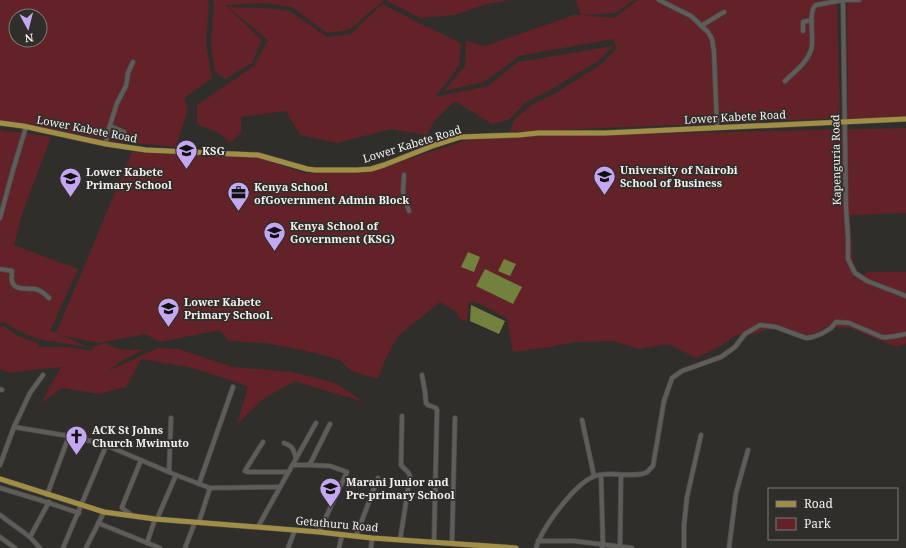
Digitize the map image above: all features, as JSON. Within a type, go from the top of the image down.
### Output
[{"type":"main road","name":"Lower Kabete Road","points":[[0,123],[106,144],[156,151],[258,155],[307,169],[365,170],[378,168],[435,145],[460,137],[538,133],[605,133],[906,119]]},
{"type":"main road","name":"Getathuru Road","points":[[0,479],[104,512],[133,516],[454,545],[516,548]]},
{"type":"street","points":[[659,0],[691,16],[708,32],[712,39],[718,128]]},
{"type":"street","points":[[785,81],[805,61],[812,48],[812,8],[815,5],[843,0],[859,0]]},
{"type":"street","name":"Kapenguria Road","points":[[843,0],[844,122],[848,259],[855,273],[867,281],[906,296]]},
{"type":"street","points":[[701,26],[724,12]]},
{"type":"street","points":[[803,31],[804,21],[812,22]]},
{"type":"street","points":[[106,144],[107,134],[117,103],[126,86],[128,73],[133,62]]},
{"type":"street","points":[[110,126],[124,132]]},
{"type":"street","points":[[0,218],[26,127]]},
{"type":"street","points":[[404,175],[403,192],[409,211]]},
{"type":"street","points":[[0,269],[12,271],[14,286],[35,289],[49,298]]},
{"type":"street","points":[[536,548],[538,541],[553,517],[578,487],[594,476],[636,475],[647,472],[653,466],[664,401],[672,378],[682,371],[721,357],[735,347],[745,334],[760,325],[776,327],[806,338],[821,334],[831,328],[836,322],[849,323],[882,337],[888,338],[900,334],[906,334]]},
{"type":"street","points":[[0,465],[14,427],[30,393],[43,375]]},
{"type":"street","points":[[422,375],[427,404],[436,408],[437,410],[434,542]]},
{"type":"street","points":[[199,484],[233,387]]},
{"type":"street","points":[[400,540],[410,477],[410,474],[403,468],[402,465],[402,416]]},
{"type":"street","points":[[169,472],[171,418]]},
{"type":"street","points":[[454,545],[455,418]]},
{"type":"street","points":[[582,420],[594,476]]},
{"type":"street","points":[[258,527],[316,422]]},
{"type":"street","points":[[308,465],[310,464],[330,424]]},
{"type":"street","points":[[14,427],[88,440],[210,488],[279,487]]},
{"type":"street","points":[[684,548],[686,497],[701,435]]},
{"type":"street","points":[[47,495],[69,436]]},
{"type":"street","points":[[263,442],[246,471],[288,472]]},
{"type":"street","points":[[284,443],[291,446],[296,459]]},
{"type":"street","points":[[63,548],[106,446]]},
{"type":"street","points":[[729,548],[736,493],[748,450]]},
{"type":"street","points":[[133,516],[122,508],[122,506],[141,460]]},
{"type":"street","points":[[293,464],[330,466],[347,472],[319,532]]},
{"type":"street","points":[[147,543],[176,475]]},
{"type":"street","points":[[601,475],[603,546]]},
{"type":"street","points":[[620,547],[621,475]]},
{"type":"street","points":[[356,536],[378,478]]},
{"type":"street","points":[[0,488],[48,502],[78,513]]},
{"type":"street","points":[[185,548],[210,488]]},
{"type":"street","points":[[30,537],[48,502]]},
{"type":"street","points":[[86,548],[104,512]]},
{"type":"street","points":[[0,515],[30,537],[40,548]]},
{"type":"street","points":[[98,523],[160,548]]},
{"type":"street","points":[[288,548],[295,530]]},
{"type":"street","points":[[338,548],[342,535]]},
{"type":"street","points":[[0,537],[15,548]]},
{"type":"street","points":[[371,548],[372,538]]},
{"type":"street","points":[[538,541],[574,541],[603,546],[632,548]]},
{"type":"green space","points":[[0,0],[208,0],[206,44],[212,78],[184,98],[188,109],[176,147],[113,141],[0,120]]},
{"type":"green space","points":[[213,0],[384,0],[349,30],[327,33],[292,7],[264,3],[225,5],[262,40],[252,63],[225,79],[215,72],[211,44]]},
{"type":"green space","points":[[385,0],[510,0],[487,4],[454,15],[420,18]]},
{"type":"green space","points":[[576,0],[634,0],[615,13],[582,15],[614,18],[638,0],[837,0],[840,118],[510,132],[514,120],[533,104],[556,93],[603,63],[617,48],[612,39],[519,56],[484,82],[444,91],[465,66],[466,41],[485,46],[574,15],[581,15]]},
{"type":"green space","points":[[848,0],[906,0],[906,119],[848,118]]},
{"type":"green space","points":[[382,4],[461,43],[459,66],[435,97],[488,86],[518,62],[613,46],[598,61],[550,90],[526,102],[508,120],[492,124],[455,101],[434,121],[427,135],[391,129],[337,143],[300,135],[286,111],[241,117],[241,133],[230,143],[219,133],[197,124],[197,105],[254,66],[268,40],[228,7],[265,8],[290,11],[327,37],[351,34]]},
{"type":"green space","points":[[906,128],[906,213],[850,215],[854,279],[869,272],[906,272],[906,344],[896,347],[850,328],[825,327],[809,339],[772,328],[753,334],[737,335],[720,346],[696,358],[669,344],[638,349],[614,341],[574,342],[513,352],[507,318],[476,302],[469,302],[467,320],[462,321],[455,311],[440,302],[399,335],[387,355],[378,379],[351,371],[340,360],[307,351],[265,343],[229,341],[219,330],[160,342],[145,334],[98,343],[61,335],[88,347],[38,339],[17,330],[5,322],[0,323],[0,130],[51,137],[22,214],[14,245],[78,269],[50,331],[56,333],[132,152],[259,158],[304,173],[370,172],[471,139],[555,135]]},
{"type":"green space","points":[[4,326],[16,335],[37,343],[40,347],[67,347],[92,351],[93,347],[105,343],[118,349],[144,349],[123,360],[108,371],[158,348],[179,349],[232,367],[292,372],[335,383],[364,402],[294,381],[263,399],[237,424],[248,387],[189,367],[141,359],[126,387],[99,394],[62,388],[41,403],[61,367],[10,373],[0,369],[0,327]]},
{"type":"shaded area","points":[[468,252],[480,257],[474,272],[461,267]]},
{"type":"shaded area","points":[[504,259],[516,264],[510,276],[498,271]]},
{"type":"shaded area","points":[[485,269],[522,287],[513,304],[476,286]]},
{"type":"shaded area","points":[[471,305],[505,321],[499,334],[470,321]]},
{"type":"place","name":"KSG","points":[[186,170]]},
{"type":"place","name":"University of Nairobi School of Business","points":[[605,196]]},
{"type":"place","name":"Lower Kabete Primary School","points":[[71,198]]},
{"type":"place","name":"Kenya School ofGovernment Admin Block","points":[[239,212]]},
{"type":"place","name":"Kenya School of Government (KSG)","points":[[275,252]]},
{"type":"place","name":"Lower Kabete Primary School.","points":[[168,328]]},
{"type":"place","name":"ACK St Johns Church Mwimuto","points":[[77,456]]},
{"type":"place","name":"Marani Junior and Pre-primary School","points":[[331,508]]}]
